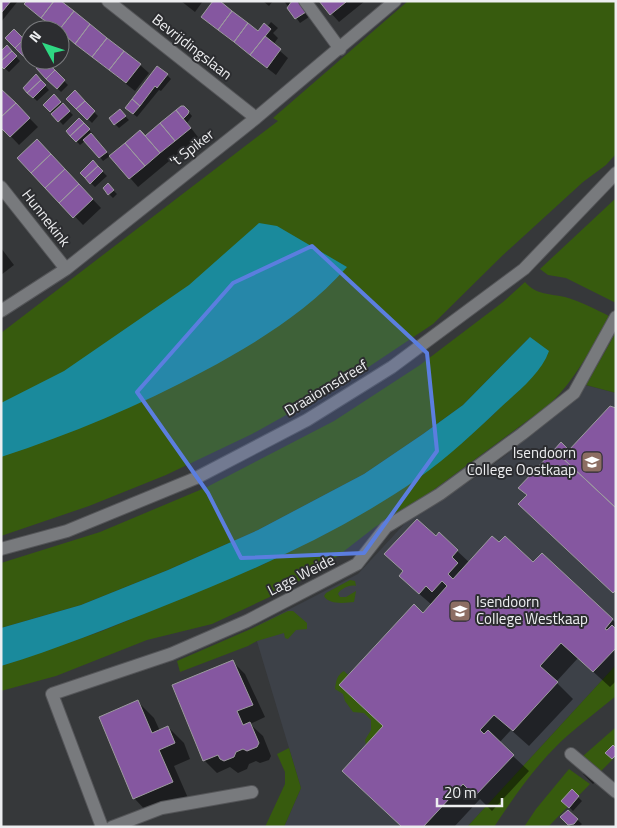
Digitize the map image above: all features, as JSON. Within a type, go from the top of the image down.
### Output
[{"type":"street","name":"Bevrijdingslaan","points":[[108,1],[256,118]]},
{"type":"street","points":[[304,1],[340,48]]},
{"type":"street","name":"'t Spiker","points":[[1,311],[66,269],[256,118],[396,1]]},
{"type":"street","name":"Draaiomsdreef","points":[[1,549],[67,531],[196,478],[308,420],[392,367],[524,269],[616,173]]},
{"type":"street","name":"Hunnekink","points":[[1,187],[66,269]]},
{"type":"street","name":"Lage Weide","points":[[102,827],[52,694],[171,654],[247,621],[357,564],[386,528],[440,494],[574,393],[616,318]]},
{"type":"street","points":[[571,754],[616,792]]},
{"type":"street","points":[[112,827],[162,808],[252,792]]},
{"type":"highlighted area","points":[[312,246],[427,353],[437,451],[364,553],[241,558],[208,493],[137,392],[233,283]]},
{"type":"shaded area","points":[[585,385],[616,393],[616,665],[467,827],[284,827],[301,788],[253,628],[358,574],[408,520],[478,476],[506,455],[573,399]]},
{"type":"green space","points":[[408,1],[616,1],[616,154],[606,165],[583,182],[503,255],[433,324],[352,378],[252,434],[166,475],[89,506],[1,536],[1,333],[278,121],[273,118]]},
{"type":"green space","points":[[616,198],[616,303],[566,278],[548,275],[540,269]]},
{"type":"green space","points":[[525,282],[539,292],[571,299],[609,316],[575,374],[550,404],[428,494],[375,527],[321,569],[274,595],[212,624],[147,640],[56,676],[1,691],[1,666],[102,631],[264,564],[327,533],[420,477],[495,413],[529,338],[463,405],[364,474],[258,530],[168,570],[81,605],[1,628],[1,563],[100,532],[207,487],[334,421],[420,365],[503,302]]},
{"type":"green space","points":[[616,332],[616,393],[586,385]]},
{"type":"green space","points":[[350,580],[355,581],[356,586],[346,587],[338,594],[340,597],[346,597],[356,591],[354,602],[342,603],[326,599],[324,596],[326,593]]},
{"type":"green space","points":[[288,611],[293,611],[307,623],[307,629],[296,630],[288,639],[285,638],[284,633],[257,641],[180,672],[177,661]]},
{"type":"green space","points":[[616,665],[616,696],[567,736],[547,756],[519,791],[494,827],[467,827]]},
{"type":"green space","points":[[344,671],[348,675],[339,685],[383,726],[366,745],[365,740],[371,730],[371,720],[364,713],[353,712],[345,701],[343,694],[335,689],[337,678]]},
{"type":"green space","points":[[616,727],[616,756],[600,772],[583,756]]},
{"type":"green space","points":[[289,748],[301,788],[284,827],[265,827],[285,784],[285,772],[277,754]]},
{"type":"green space","points":[[569,769],[590,784],[548,827],[524,827],[536,809]]},
{"type":"water","points":[[259,223],[277,226],[347,267],[332,283],[298,312],[262,338],[223,360],[130,408],[53,439],[1,457],[1,403],[64,371],[189,285]]},
{"type":"water","points":[[530,337],[549,351],[534,375],[451,453],[390,497],[328,533],[230,579],[84,638],[1,666],[1,628],[81,605],[168,570],[258,530],[364,474],[463,405]]},
{"type":"building","points":[[1,1],[11,1],[2,12],[1,11]]},
{"type":"building","points":[[27,1],[54,1],[41,18],[24,4]]},
{"type":"building","points":[[54,1],[61,1],[74,11],[67,20],[44,20],[41,18]]},
{"type":"building","points":[[213,1],[220,1],[232,11],[218,30],[201,17]]},
{"type":"building","points":[[292,1],[298,1],[306,12],[295,19],[287,8]]},
{"type":"building","points":[[319,1],[345,1],[346,2],[330,15]]},
{"type":"building","points":[[74,11],[90,24],[75,44],[70,40],[70,20],[67,20]]},
{"type":"building","points":[[232,11],[248,23],[234,42],[218,30]]},
{"type":"building","points":[[248,23],[258,31],[264,23],[271,29],[250,55],[234,42]]},
{"type":"building","points":[[90,24],[107,38],[92,57],[75,44]]},
{"type":"building","points":[[14,29],[20,35],[20,43],[15,48],[5,38]]},
{"type":"building","points":[[265,36],[281,49],[267,68],[250,55]]},
{"type":"building","points":[[107,38],[124,51],[109,70],[92,57]]},
{"type":"building","points":[[20,43],[20,53],[15,48]]},
{"type":"building","points":[[7,45],[12,51],[1,61],[1,51]]},
{"type":"building","points":[[12,51],[17,56],[4,69],[1,66],[1,61]]},
{"type":"building","points":[[124,51],[141,64],[126,83],[109,70]]},
{"type":"building","points":[[157,66],[168,74],[157,88],[155,86],[140,106],[132,99]]},
{"type":"building","points":[[38,70],[55,70],[46,79]]},
{"type":"building","points":[[55,70],[65,80],[57,89],[46,79]]},
{"type":"building","points":[[36,74],[41,80],[27,93],[23,88]]},
{"type":"building","points":[[41,80],[46,85],[33,98],[27,93]]},
{"type":"building","points":[[1,89],[16,103],[1,117]]},
{"type":"building","points":[[75,90],[85,101],[76,109],[66,99]]},
{"type":"building","points":[[54,94],[61,102],[50,112],[43,105]]},
{"type":"building","points":[[132,99],[140,106],[133,114],[125,108]]},
{"type":"building","points":[[85,101],[95,111],[87,120],[76,109]]},
{"type":"building","points":[[16,103],[30,118],[10,137],[1,128],[1,117]]},
{"type":"building","points":[[63,103],[70,111],[58,122],[51,114]]},
{"type":"building","points":[[184,106],[189,111],[183,119],[176,110]]},
{"type":"building","points":[[120,109],[126,116],[114,125],[109,118]]},
{"type":"building","points":[[176,110],[191,128],[175,141],[160,123]]},
{"type":"building","points":[[79,118],[84,123],[70,136],[66,131]]},
{"type":"building","points":[[84,123],[90,129],[76,142],[70,136]]},
{"type":"building","points":[[160,123],[175,141],[160,153],[145,136]]},
{"type":"building","points":[[140,130],[160,153],[145,166],[125,143]]},
{"type":"building","points":[[91,133],[107,152],[99,158],[83,140]]},
{"type":"building","points":[[37,139],[51,154],[31,173],[17,158]]},
{"type":"building","points":[[125,143],[145,166],[129,179],[109,156]]},
{"type":"building","points":[[51,154],[65,169],[45,188],[31,173]]},
{"type":"building","points":[[93,160],[98,166],[85,178],[80,173]]},
{"type":"building","points":[[98,166],[103,171],[90,184],[85,178]]},
{"type":"building","points":[[65,169],[79,184],[59,203],[45,188]]},
{"type":"building","points":[[108,183],[114,190],[108,195],[103,188]]},
{"type":"building","points":[[79,184],[93,199],[73,218],[59,203]]},
{"type":"building","points":[[610,406],[616,408],[616,508],[554,450],[561,442],[569,450]]},
{"type":"building","points":[[554,450],[616,508],[616,590],[613,593],[518,504],[527,495],[518,488]]},
{"type":"building","points":[[417,519],[436,536],[439,532],[458,550],[452,557],[458,563],[448,574],[453,579],[492,536],[499,542],[505,536],[533,562],[542,553],[613,619],[605,629],[607,630],[612,625],[616,629],[616,648],[593,672],[561,643],[540,666],[558,682],[513,731],[494,715],[480,730],[484,734],[488,730],[514,755],[475,796],[463,784],[423,827],[402,827],[342,771],[383,726],[339,685],[414,604],[423,613],[447,586],[442,581],[432,592],[426,586],[419,594],[399,576],[403,571],[384,554]]},
{"type":"building","points":[[233,660],[253,705],[237,711],[243,725],[250,722],[259,743],[257,747],[247,751],[243,749],[236,752],[234,757],[224,761],[218,755],[203,761],[172,685]]},
{"type":"building","points":[[138,700],[152,733],[168,726],[175,743],[159,750],[173,782],[133,799],[99,717]]},
{"type":"building","points":[[613,745],[616,748],[616,755],[612,759],[605,753]]},
{"type":"building","points":[[572,789],[579,796],[569,808],[561,801]]},
{"type":"building","points":[[568,810],[578,819],[574,824],[568,825],[560,817]]},
{"type":"place","name":"Isendoorn College Oostkaap","points":[[592,462]]},
{"type":"place","name":"Isendoorn College Westkaap","points":[[460,611]]}]
